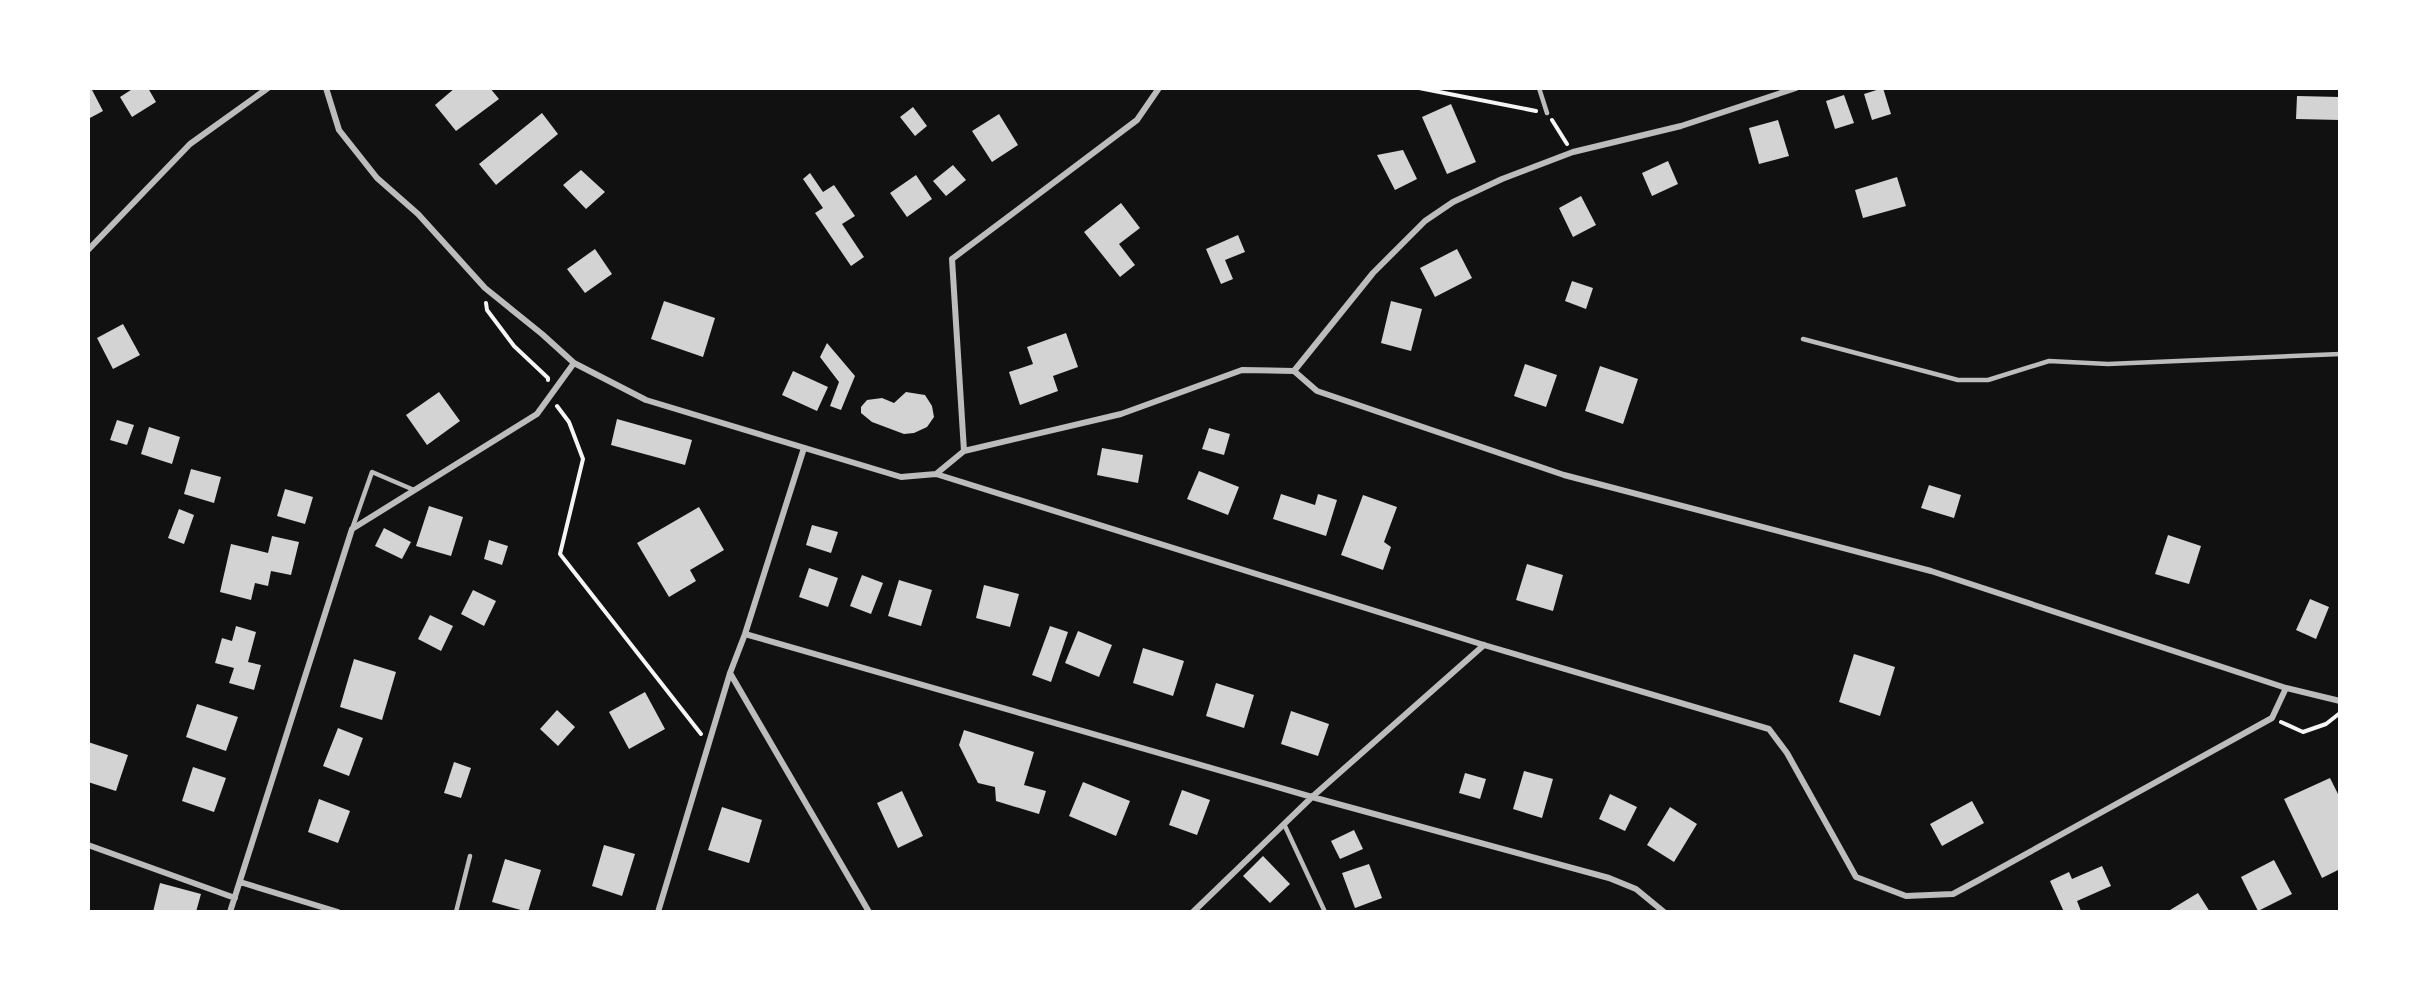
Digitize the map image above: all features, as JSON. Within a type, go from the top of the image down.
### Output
[{"type":"street","points":[[89,249],[190,144],[268,88]]},
{"type":"street","points":[[326,88],[339,130],[371,170],[418,214],[484,288],[574,363],[646,400],[900,477],[936,474],[1484,645],[1768,729],[1787,753],[1856,877],[1906,896],[1953,894],[2272,718],[2286,688]]},
{"type":"street","points":[[964,451],[952,259],[1137,120],[1159,88]]},
{"type":"street","points":[[1294,371],[1373,273],[1425,221],[1453,202],[1492,183],[1573,152],[1681,126],[1796,88]]},
{"type":"street","points":[[230,912],[352,529],[537,414],[574,363]]},
{"type":"street","points":[[936,474],[964,451],[1121,414],[1242,370],[1294,371],[1317,391],[1564,475],[1931,571],[2286,688],[2340,701]]},
{"type":"street","points":[[658,912],[730,673],[745,634],[804,448]]},
{"type":"street","points":[[745,634],[1312,797],[1609,878],[1636,889],[1664,912]]},
{"type":"street","points":[[1193,912],[1312,797],[1484,645]]},
{"type":"street","points":[[730,673],[869,912]]},
{"type":"street","points":[[88,845],[235,898]]},
{"type":"street","points":[[240,882],[338,912]]},
{"type":"lane","points":[[1539,88],[1547,113]]},
{"type":"lane","points":[[1803,339],[1958,380],[1988,380],[2049,361],[2108,364],[2340,354]]},
{"type":"lane","points":[[352,529],[372,472],[414,490]]},
{"type":"lane","points":[[1284,824],[1325,912]]},
{"type":"lane","points":[[456,912],[470,856]]},
{"type":"path","points":[[1419,88],[1547,113],[1573,152]]},
{"type":"path","points":[[484,288],[487,310],[514,346],[548,378],[549,395],[569,422],[583,459],[560,554],[708,743]]},
{"type":"path","points":[[2272,718],[2303,732],[2326,724],[2340,713]]},
{"type":"building","points":[[88,88],[91,88],[103,111],[88,119]]},
{"type":"building","points":[[134,88],[148,88],[156,102],[132,117],[120,97]]},
{"type":"building","points":[[455,88],[490,88],[499,99],[456,131],[435,105]]},
{"type":"building","points":[[1883,88],[1891,114],[1872,120],[1864,94]]},
{"type":"building","points":[[1844,95],[1854,123],[1835,129],[1826,101]]},
{"type":"building","points":[[2297,96],[2340,97],[2340,120],[2296,119]]},
{"type":"building","points":[[1451,104],[1476,162],[1447,174],[1422,117]]},
{"type":"building","points":[[913,107],[927,126],[915,136],[900,117]]},
{"type":"building","points":[[542,113],[558,134],[496,185],[479,164]]},
{"type":"building","points":[[999,114],[1018,145],[992,162],[972,131]]},
{"type":"building","points":[[1778,120],[1789,156],[1759,164],[1749,128]]},
{"type":"building","points":[[1403,150],[1417,179],[1395,190],[1377,155]]},
{"type":"building","points":[[1668,161],[1678,184],[1652,196],[1642,173]]},
{"type":"building","points":[[953,165],[966,180],[946,196],[933,181]]},
{"type":"building","points":[[581,170],[605,192],[586,209],[563,185]]},
{"type":"building","points":[[810,173],[823,192],[834,185],[855,216],[842,224],[864,257],[851,266],[815,213],[823,208],[803,179]]},
{"type":"building","points":[[916,175],[932,199],[907,217],[890,193]]},
{"type":"building","points":[[1897,177],[1906,206],[1863,218],[1855,190]]},
{"type":"building","points":[[1581,196],[1596,225],[1573,237],[1559,208]]},
{"type":"building","points":[[1121,203],[1140,228],[1119,244],[1135,265],[1120,277],[1084,232]]},
{"type":"building","points":[[1238,235],[1245,252],[1225,260],[1233,279],[1221,284],[1206,249]]},
{"type":"building","points":[[595,249],[612,274],[585,293],[567,269]]},
{"type":"building","points":[[1457,249],[1472,278],[1435,297],[1420,268]]},
{"type":"building","points":[[1572,281],[1593,288],[1586,309],[1565,301]]},
{"type":"building","points":[[664,301],[715,318],[703,357],[651,339]]},
{"type":"building","points":[[1391,301],[1422,309],[1411,351],[1381,343]]},
{"type":"building","points":[[123,324],[140,355],[113,369],[97,338]]},
{"type":"building","points":[[1066,333],[1078,367],[1053,376],[1058,391],[1020,405],[1009,372],[1033,364],[1027,347]]},
{"type":"building","points":[[827,343],[855,376],[841,410],[830,406],[839,382],[820,357]]},
{"type":"building","points":[[1525,364],[1557,375],[1546,407],[1514,396]]},
{"type":"building","points":[[1600,366],[1638,379],[1623,424],[1585,411]]},
{"type":"building","points":[[793,371],[828,387],[817,411],[782,395]]},
{"type":"building","points":[[439,392],[460,421],[427,445],[406,415]]},
{"type":"building","points":[[906,392],[925,395],[932,406],[934,417],[927,427],[914,433],[904,434],[872,422],[861,413],[861,407],[867,400],[882,398],[894,403]]},
{"type":"building","points":[[617,419],[692,440],[685,465],[611,445]]},
{"type":"building","points":[[117,420],[134,425],[127,445],[110,440]]},
{"type":"building","points":[[149,427],[180,437],[172,464],[141,454]]},
{"type":"building","points":[[1209,428],[1230,434],[1224,455],[1202,449]]},
{"type":"building","points":[[1102,448],[1143,455],[1138,483],[1097,475]]},
{"type":"building","points":[[191,469],[221,477],[214,503],[184,494]]},
{"type":"building","points":[[1199,471],[1239,487],[1228,515],[1187,499]]},
{"type":"building","points":[[1929,485],[1961,495],[1954,518],[1921,508]]},
{"type":"building","points":[[285,489],[313,497],[305,524],[277,516]]},
{"type":"building","points":[[1281,494],[1315,505],[1318,494],[1337,500],[1326,536],[1273,519]]},
{"type":"building","points":[[1363,495],[1397,507],[1384,542],[1391,547],[1383,570],[1341,555]]},
{"type":"building","points":[[429,506],[463,517],[451,556],[416,546]]},
{"type":"building","points":[[699,507],[724,550],[690,570],[696,581],[669,597],[637,543]]},
{"type":"building","points":[[179,509],[194,515],[184,544],[168,538]]},
{"type":"building","points":[[812,525],[838,532],[831,553],[806,545]]},
{"type":"building","points":[[384,528],[411,542],[402,559],[375,546]]},
{"type":"building","points":[[2168,535],[2201,546],[2189,584],[2155,574]]},
{"type":"building","points":[[272,536],[299,542],[291,575],[271,571],[268,586],[255,583],[251,600],[220,592],[231,544],[268,553]]},
{"type":"building","points":[[489,540],[508,546],[502,565],[484,559]]},
{"type":"building","points":[[1527,564],[1563,575],[1553,611],[1516,600]]},
{"type":"building","points":[[809,568],[838,578],[828,607],[799,597]]},
{"type":"building","points":[[862,575],[883,583],[871,614],[850,606]]},
{"type":"building","points":[[899,580],[932,590],[921,626],[888,616]]},
{"type":"building","points":[[984,585],[1019,594],[1010,627],[976,618]]},
{"type":"building","points":[[473,590],[496,601],[484,626],[461,614]]},
{"type":"building","points":[[2310,599],[2329,607],[2316,639],[2296,630]]},
{"type":"building","points":[[430,615],[453,626],[441,651],[418,639]]},
{"type":"building","points":[[236,626],[256,632],[248,662],[261,665],[254,690],[229,683],[234,668],[215,663],[222,638],[232,641]]},
{"type":"building","points":[[1050,626],[1068,632],[1051,682],[1032,675]]},
{"type":"building","points":[[1078,631],[1112,645],[1099,677],[1065,663]]},
{"type":"building","points":[[1143,648],[1184,661],[1173,696],[1133,683]]},
{"type":"building","points":[[1854,654],[1895,667],[1880,716],[1839,702]]},
{"type":"building","points":[[354,659],[396,672],[382,720],[340,707]]},
{"type":"building","points":[[1216,683],[1254,695],[1244,728],[1206,716]]},
{"type":"building","points":[[645,692],[665,729],[629,749],[609,712]]},
{"type":"building","points":[[197,704],[238,717],[226,751],[186,737]]},
{"type":"building","points":[[557,710],[575,727],[558,746],[540,729]]},
{"type":"building","points":[[1291,711],[1329,724],[1318,756],[1281,744]]},
{"type":"building","points":[[338,728],[363,738],[349,776],[323,766]]},
{"type":"building","points":[[964,730],[1034,752],[1024,785],[1046,791],[1039,814],[996,801],[995,787],[978,783],[959,745]]},
{"type":"building","points":[[88,742],[128,755],[116,791],[88,782]]},
{"type":"building","points":[[454,762],[471,768],[461,798],[444,793]]},
{"type":"building","points":[[193,767],[226,778],[214,812],[182,801]]},
{"type":"building","points":[[1524,771],[1553,779],[1542,818],[1513,809]]},
{"type":"building","points":[[1465,773],[1486,779],[1480,799],[1459,793]]},
{"type":"building","points":[[2330,778],[2340,798],[2340,869],[2322,878],[2284,799]]},
{"type":"building","points":[[1083,782],[1130,801],[1116,836],[1069,816]]},
{"type":"building","points":[[1182,790],[1210,800],[1197,835],[1169,825]]},
{"type":"building","points":[[902,791],[923,836],[898,848],[877,803]]},
{"type":"building","points":[[1610,794],[1637,807],[1625,831],[1599,819]]},
{"type":"building","points":[[319,799],[350,811],[338,843],[308,832]]},
{"type":"building","points":[[1972,801],[1984,823],[1942,846],[1930,824]]},
{"type":"building","points":[[722,807],[762,820],[749,863],[708,850]]},
{"type":"building","points":[[1670,807],[1697,824],[1674,862],[1647,845]]},
{"type":"building","points":[[1354,830],[1363,849],[1340,859],[1331,841]]},
{"type":"building","points":[[604,845],[635,854],[622,896],[592,886]]},
{"type":"building","points":[[1263,856],[1290,884],[1270,903],[1243,876]]},
{"type":"building","points":[[505,859],[541,870],[528,912],[492,902]]},
{"type":"building","points":[[2274,860],[2292,894],[2258,911],[2241,877]]},
{"type":"building","points":[[1369,864],[1382,898],[1355,908],[1342,873]]},
{"type":"building","points":[[2102,866],[2111,886],[2077,901],[2081,911],[2064,912],[2050,881],[2069,872],[2072,879]]},
{"type":"building","points":[[160,883],[201,894],[196,912],[153,912]]},
{"type":"building","points":[[2198,893],[2210,912],[2171,912],[2170,910]]}]
